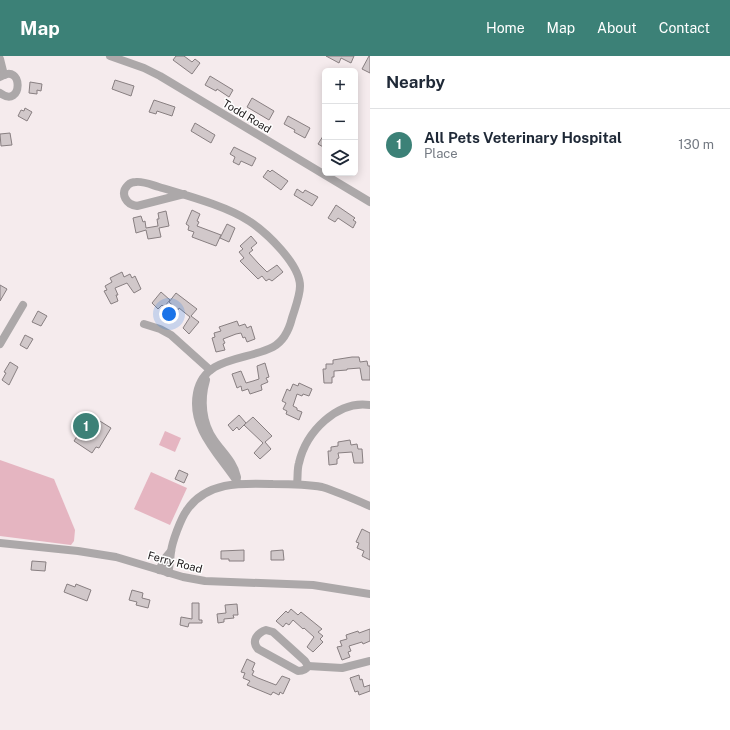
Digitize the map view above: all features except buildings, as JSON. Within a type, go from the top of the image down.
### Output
[{"type":"street","name":"Todd Road","points":[[110,56],[144,68],[160,76],[370,202]]},
{"type":"street","points":[[0,59],[2,76],[7,74],[14,76],[17,79],[19,86],[18,90],[13,95],[6,96],[0,93]]},
{"type":"street","points":[[184,194],[137,206],[130,204],[124,198],[126,186],[137,181],[184,194],[240,215],[250,221],[277,246],[291,262],[300,279],[298,298],[289,330],[284,337],[273,347],[222,363],[210,370],[202,378],[198,391],[196,405],[199,422],[205,438],[238,483]]},
{"type":"street","points":[[0,344],[23,305]]},
{"type":"street","points":[[144,324],[160,328],[171,335],[210,370]]},
{"type":"street","points":[[297,484],[298,464],[301,455],[308,440],[319,426],[339,410],[354,405],[370,405]]},
{"type":"street","points":[[168,573],[171,560],[171,551],[184,514],[200,496],[214,488],[238,483],[297,484],[329,490],[370,506]]},
{"type":"street","name":"Ferry Road","points":[[0,543],[78,550],[116,557],[168,573],[205,581],[313,585],[370,594]]},
{"type":"street","points":[[159,570],[171,551]]},
{"type":"street","points":[[308,666],[305,661],[270,630],[262,631],[256,636],[256,646],[262,652],[298,670],[305,670],[308,666],[342,668],[370,661]]},
{"type":"shaded area","points":[[165,431],[181,438],[175,452],[159,445]]},
{"type":"shaded area","points":[[0,460],[54,479],[75,530],[74,541],[71,545],[0,536]]},
{"type":"shaded area","points":[[151,472],[187,488],[170,525],[134,509]]},
{"type":"place","name":"All Pets Veterinary Hospital","points":[[86,426]]}]
